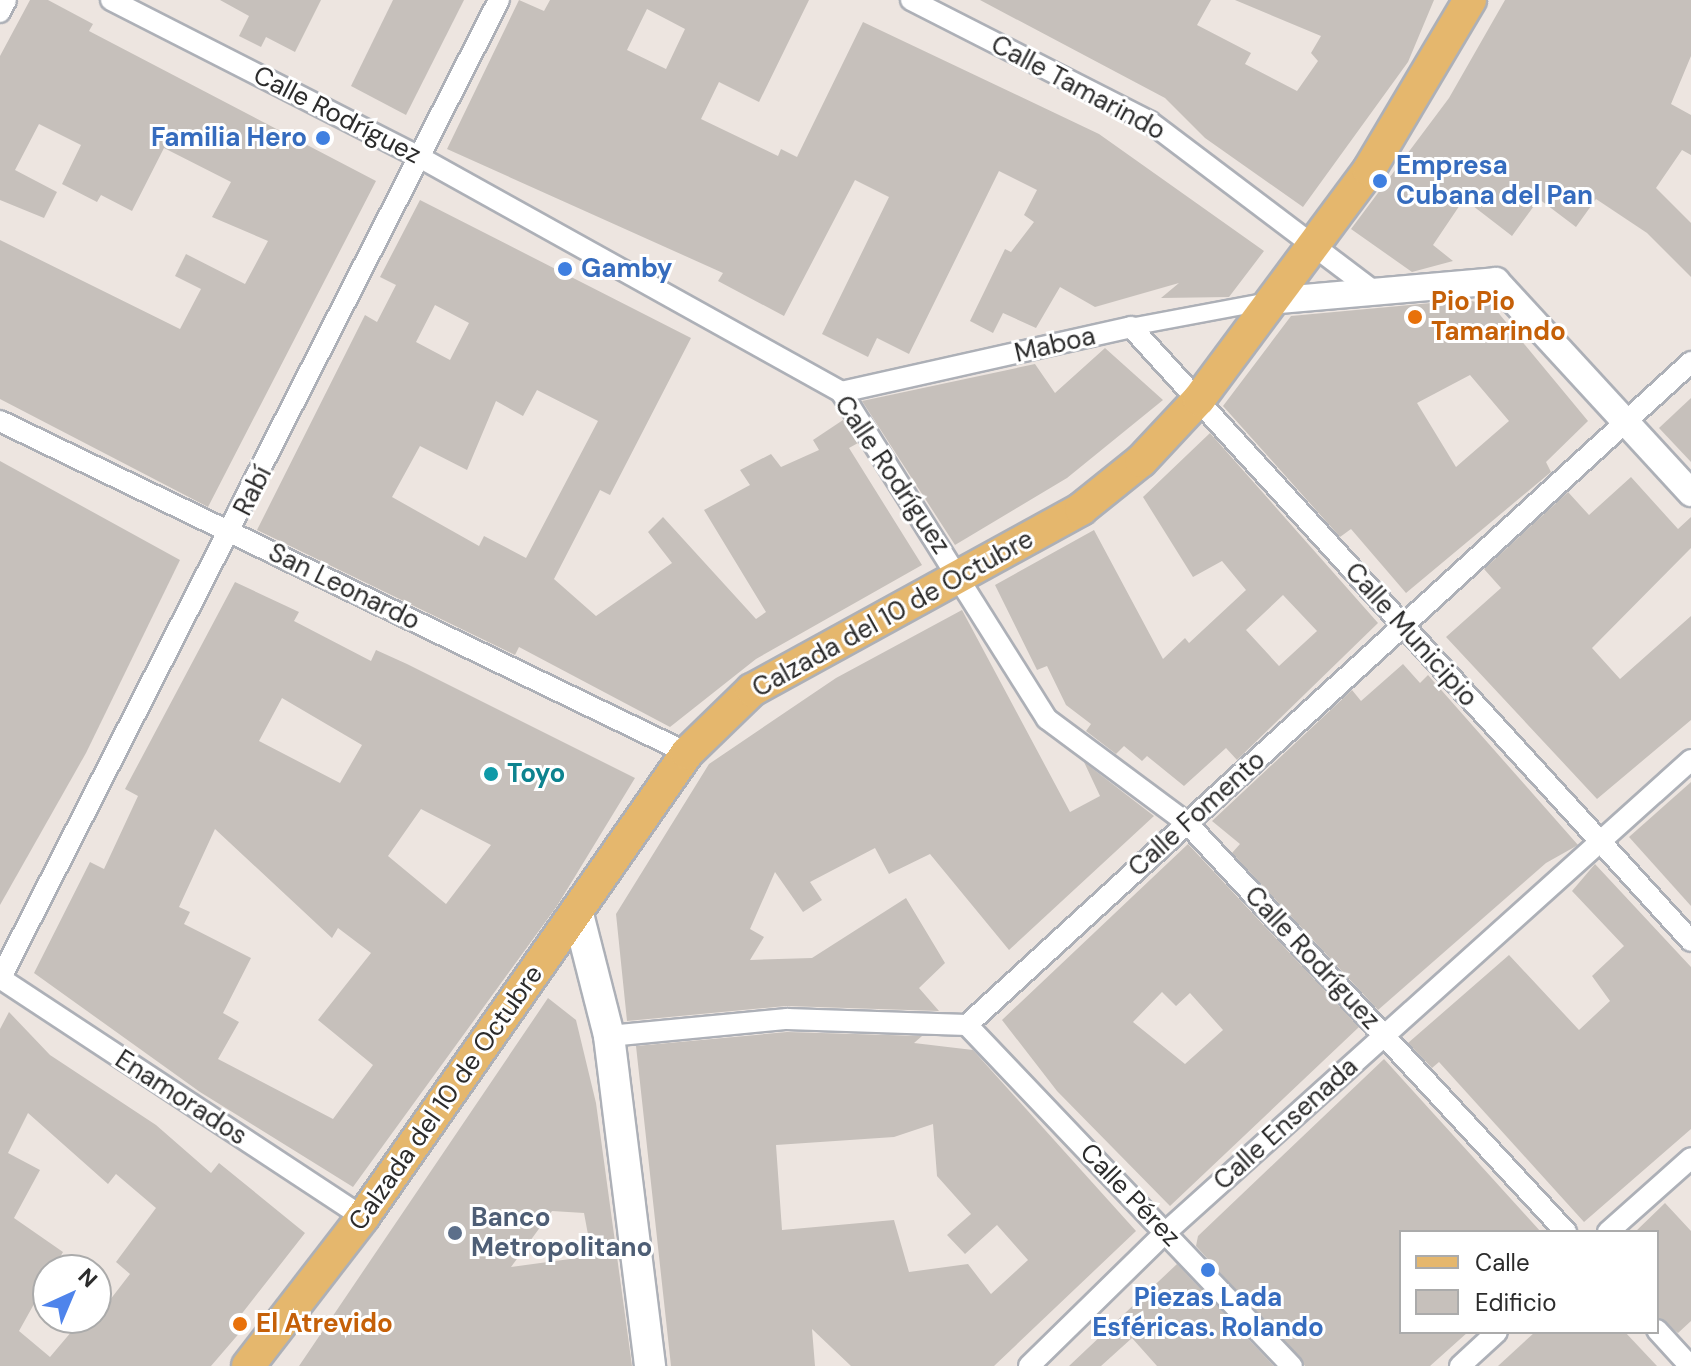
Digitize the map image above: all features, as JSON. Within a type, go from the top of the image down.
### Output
[{"type":"main road","name":"Calzada del 10 de Octubre","points":[[248,1366],[363,1217],[578,914],[687,753],[752,690],[960,579],[1081,509],[1141,461],[1199,399],[1369,170],[1470,0]]},
{"type":"main road","points":[[578,914],[609,1036],[650,1366]]},
{"type":"street","points":[[0,12],[6,0]]},
{"type":"street","name":"Calle Rodríguez","points":[[111,0],[421,158],[841,392],[1050,723],[1187,823],[1564,1230]]},
{"type":"street","name":"Rabí","points":[[0,978],[232,533],[499,0]]},
{"type":"street","name":"Calle Tamarindo","points":[[911,0],[1150,122],[1312,249],[1372,290]]},
{"type":"street","points":[[1269,301],[1496,281],[1691,493]]},
{"type":"street","name":"Maboa","points":[[841,392],[1131,327],[1269,301]]},
{"type":"street","name":"Calle Municipio","points":[[1131,327],[1691,941]]},
{"type":"street","name":"Calle Fomento","points":[[967,1025],[1691,362]]},
{"type":"street","name":"San Leonardo","points":[[0,421],[687,753]]},
{"type":"street","name":"Calle Ensenada","points":[[1029,1366],[1166,1232],[1691,760]]},
{"type":"street","name":"Enamorados","points":[[0,978],[363,1217]]},
{"type":"street","points":[[609,1036],[787,1019],[967,1025]]},
{"type":"street","name":"Calle Pérez","points":[[967,1025],[1292,1366]]},
{"type":"street","points":[[1610,1230],[1691,1158]]},
{"type":"street","points":[[1659,1332],[1690,1366]]},
{"type":"street","points":[[1460,1366],[1495,1334]]},
{"type":"building","points":[[30,0],[48,0],[93,24],[89,31],[376,181],[208,507],[0,399],[0,240],[180,329],[201,289],[175,276],[186,254],[245,284],[268,241],[212,217],[231,182],[164,148],[132,211],[101,195],[97,202],[62,184],[81,145],[39,124],[15,170],[57,192],[44,218],[0,200],[0,56]]},
{"type":"building","points":[[220,0],[321,0],[295,52],[266,37],[261,47],[239,36],[249,16]]},
{"type":"building","points":[[393,0],[464,0],[406,115],[351,86]]},
{"type":"building","points":[[519,0],[544,11],[550,0],[809,0],[759,102],[719,82],[701,119],[778,156],[781,149],[797,157],[863,22],[1099,134],[1264,251],[1229,297],[1161,298],[1179,283],[1095,307],[1060,287],[1036,328],[1003,313],[993,333],[970,321],[1005,249],[1011,252],[1034,222],[1024,215],[1037,190],[999,171],[909,354],[877,338],[868,357],[822,334],[889,197],[855,180],[784,316],[718,281],[723,273],[447,149]],"holes":[[[647,9],[685,29],[666,69],[627,50]]]},
{"type":"building","points":[[980,0],[1211,0],[1197,25],[1251,53],[1245,64],[1297,91],[1318,61],[1311,53],[1321,36],[1235,0],[1434,0],[1408,62],[1303,207],[1205,138],[1165,98]]},
{"type":"building","points":[[1505,0],[1691,0],[1691,56],[1671,104],[1691,115],[1691,155],[1682,150],[1656,188],[1691,223],[1691,277],[1647,233],[1596,199],[1576,227],[1539,199],[1512,236],[1464,199],[1433,245],[1453,261],[1412,272],[1351,229],[1449,98]]},
{"type":"building","points":[[420,200],[691,338],[610,495],[600,490],[554,579],[596,616],[672,563],[648,532],[663,517],[756,619],[766,612],[704,510],[750,485],[740,470],[771,454],[781,467],[819,450],[813,440],[843,420],[858,443],[849,448],[922,565],[756,659],[670,727],[519,647],[515,655],[257,530],[365,315],[377,322],[396,285],[380,277]],"holes":[[[435,305],[469,323],[450,360],[416,342]],[[537,390],[598,421],[526,558],[484,536],[479,546],[392,497],[420,446],[467,470],[496,401],[523,416]]]},
{"type":"building","points":[[1464,300],[1491,304],[1588,421],[1546,462],[1551,472],[1406,593],[1351,529],[1340,537],[1223,406],[1291,316]],"holes":[[[1470,375],[1509,421],[1456,467],[1417,403]]]},
{"type":"building","points":[[1105,348],[1163,400],[1067,478],[955,545],[862,401],[1035,364],[1055,393]]},
{"type":"building","points":[[1691,398],[1691,462],[1659,428]]},
{"type":"building","points":[[1210,433],[1378,623],[1237,760],[1226,748],[1184,786],[1147,756],[1142,761],[1124,746],[1116,754],[1086,731],[1091,724],[1066,705],[1047,666],[1037,670],[995,585],[1094,530],[1163,659],[1185,638],[1189,643],[1246,590],[1222,561],[1193,577],[1143,497]],"holes":[[[1283,595],[1317,631],[1279,666],[1246,630]]]},
{"type":"building","points":[[0,461],[180,560],[86,753],[0,905]]},
{"type":"building","points":[[1631,477],[1678,529],[1691,517],[1691,548],[1592,648],[1620,679],[1691,616],[1691,720],[1597,799],[1446,637],[1501,588],[1484,569],[1568,492],[1589,515]]},
{"type":"building","points":[[235,582],[299,612],[294,621],[371,661],[376,650],[635,778],[557,906],[353,1187],[200,1092],[34,973],[90,862],[104,869],[138,796],[125,789]],"holes":[[[282,698],[362,745],[340,783],[259,741]],[[421,809],[491,845],[446,904],[388,856]],[[215,829],[332,938],[338,928],[371,953],[318,1020],[373,1065],[333,1119],[218,1059],[239,1022],[223,1013],[251,958],[184,924],[190,912],[179,907]]]},
{"type":"building","points":[[962,610],[1070,812],[1100,796],[1084,762],[1154,816],[1009,950],[930,854],[889,874],[875,848],[810,882],[822,900],[803,912],[775,872],[750,929],[764,937],[750,960],[812,958],[906,898],[945,963],[919,988],[939,1011],[786,1006],[627,1021],[616,914],[709,764],[836,678]]},
{"type":"building","points":[[1403,664],[1420,683],[1428,675],[1578,845],[1546,863],[1378,1010],[1232,853],[1240,844],[1212,821],[1352,690],[1361,701]]},
{"type":"building","points":[[1691,782],[1691,906],[1629,837]]},
{"type":"building","points":[[1188,844],[1359,1027],[1170,1206],[1057,1091],[1002,1020]],"holes":[[[1162,992],[1176,1006],[1190,993],[1223,1030],[1185,1064],[1133,1022]]]},
{"type":"building","points":[[1595,864],[1691,967],[1691,1129],[1584,1222],[1439,1062],[1432,1068],[1408,1043],[1509,955],[1579,1030],[1610,1001],[1592,976],[1624,946],[1572,891]]},
{"type":"building","points":[[548,998],[576,1020],[596,1103],[632,1366],[299,1366]],"holes":[[[552,1211],[584,1213],[592,1256],[511,1267]]]},
{"type":"building","points":[[9,1012],[50,1055],[156,1125],[211,1173],[219,1163],[305,1233],[240,1316],[248,1323],[211,1366],[0,1366],[0,1029]],"holes":[[[28,1113],[108,1184],[116,1174],[156,1208],[116,1262],[130,1274],[112,1297],[112,1334],[69,1334],[50,1357],[19,1331],[32,1308],[32,1254],[63,1252],[14,1218],[40,1170],[8,1153]]]},
{"type":"building","points":[[787,1032],[922,1036],[914,1043],[973,1050],[1136,1231],[994,1366],[851,1366],[812,1329],[815,1366],[671,1366],[636,1046]],"holes":[[[933,1124],[937,1176],[971,1214],[947,1235],[965,1254],[997,1225],[1028,1260],[991,1294],[968,1264],[909,1272],[894,1220],[782,1230],[776,1145],[894,1137]]]},
{"type":"building","points":[[1384,1059],[1539,1230],[1399,1230],[1399,1334],[1466,1334],[1430,1366],[1305,1366],[1196,1246],[1198,1236]]},
{"type":"building","points":[[1665,1203],[1691,1231],[1691,1321],[1678,1333],[1659,1319],[1659,1230],[1637,1230]]},
{"type":"building","points":[[1177,1264],[1274,1366],[1157,1366],[1132,1338],[1101,1366],[1069,1366]]},
{"type":"building","points":[[1533,1334],[1627,1334],[1657,1366],[1498,1366]]},
{"type":"place","name":"Familia Hero","points":[[323,138]]},
{"type":"place","name":"Empresa Cubana del Pan","points":[[1380,181]]},
{"type":"place","name":"Gamby","points":[[565,269]]},
{"type":"place","name":"Pio Pio Tamarindo","points":[[1415,317]]},
{"type":"place","name":"Toyo","points":[[491,774]]},
{"type":"place","name":"Banco Metropolitano","points":[[455,1233]]},
{"type":"place","name":"Piezas Lada Esféricas. Rolando","points":[[1208,1270]]},
{"type":"place","name":"El Atrevido","points":[[240,1324]]}]
